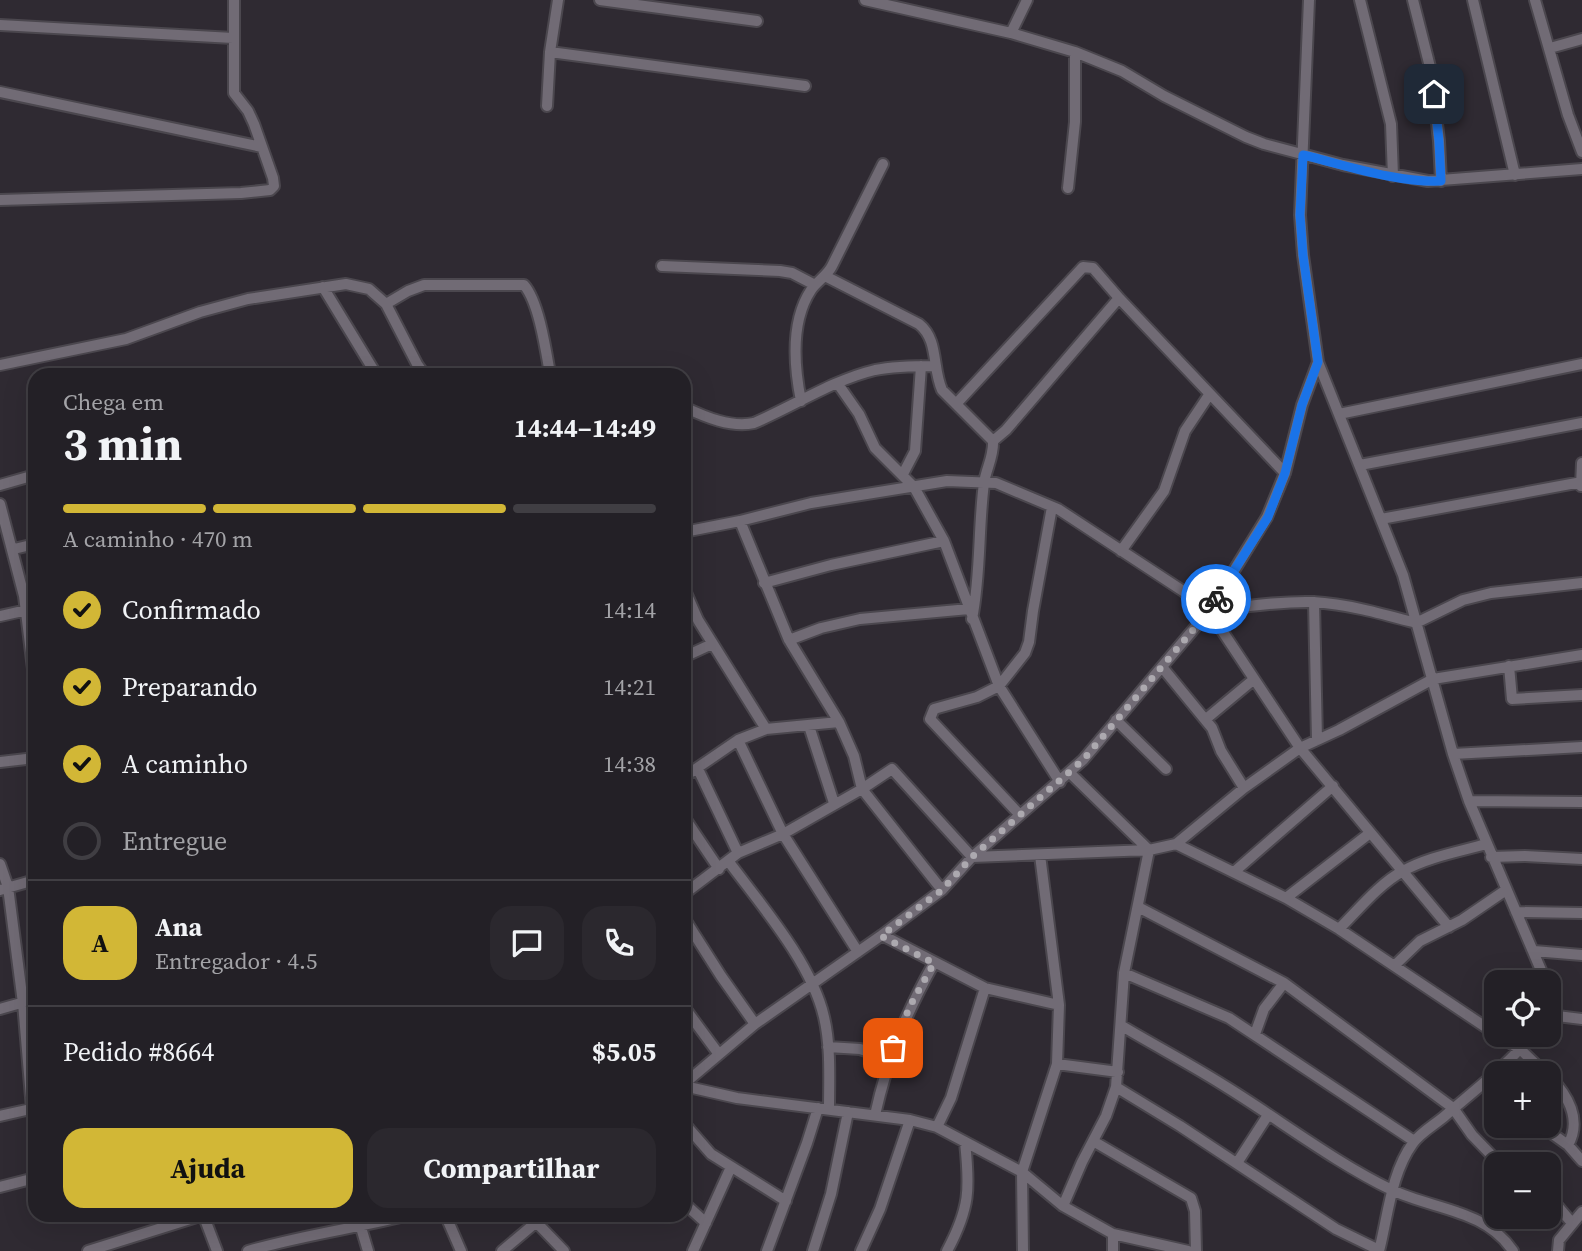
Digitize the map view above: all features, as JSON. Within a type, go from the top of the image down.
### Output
[{"type":"street","points":[[0,200],[270,190],[274,186],[273,178],[262,147],[248,111],[234,93],[234,0]]},
{"type":"street","points":[[547,106],[550,52],[558,0]]},
{"type":"street","points":[[600,0],[757,21]]},
{"type":"street","points":[[864,0],[1011,33],[1075,52],[1122,71],[1164,96],[1245,137],[1303,155],[1393,176],[1428,181],[1582,169]]},
{"type":"street","points":[[1011,33],[1027,0]]},
{"type":"street","points":[[1309,0],[1300,215],[1318,362],[1403,575],[1453,754],[1469,801],[1541,970]]},
{"type":"street","points":[[1360,0],[1391,124],[1393,176]]},
{"type":"street","points":[[1413,0],[1431,71],[1441,181]]},
{"type":"street","points":[[1473,0],[1515,175]]},
{"type":"street","points":[[1535,0],[1564,103],[1582,152]]},
{"type":"street","points":[[0,25],[233,38]]},
{"type":"street","points":[[1550,48],[1582,39]]},
{"type":"street","points":[[550,52],[805,86]]},
{"type":"street","points":[[1068,188],[1075,122],[1075,52]]},
{"type":"street","points":[[0,92],[262,147]]},
{"type":"street","points":[[801,401],[795,351],[804,306],[816,285],[825,276],[883,164]]},
{"type":"street","points":[[662,266],[780,271],[792,273],[816,285]]},
{"type":"street","points":[[956,404],[1083,267],[1093,268],[1209,395],[1285,473]]},
{"type":"street","points":[[825,276],[919,324],[927,331],[932,341],[942,390],[993,441],[993,453],[985,481],[978,590],[971,614]]},
{"type":"street","points":[[0,365],[126,339],[200,312],[248,299],[337,285],[369,289],[386,304],[420,368]]},
{"type":"street","points":[[386,304],[425,285],[524,285],[537,315],[549,368]]},
{"type":"street","points":[[323,287],[372,368]]},
{"type":"street","points":[[993,441],[1006,430],[1119,298]]},
{"type":"street","points":[[691,1078],[755,1024],[942,890],[972,857],[1083,760],[1209,611],[1268,517],[1285,473],[1302,405],[1318,362]]},
{"type":"street","points":[[1339,414],[1582,364]]},
{"type":"street","points":[[903,474],[915,451],[921,366]]},
{"type":"street","points":[[691,410],[715,419],[746,425],[874,370],[935,366]]},
{"type":"street","points":[[838,384],[859,414],[875,448],[914,487],[944,541],[999,686],[1060,782]]},
{"type":"street","points":[[1121,551],[1164,491],[1185,431],[1209,395]]},
{"type":"street","points":[[1360,465],[1582,424]]},
{"type":"street","points":[[1381,519],[1581,485],[1582,463]]},
{"type":"street","points":[[0,486],[28,477]]},
{"type":"street","points":[[691,531],[811,503],[947,481],[985,481],[1052,506],[1184,591],[1209,611],[1300,748],[1450,927]]},
{"type":"street","points":[[0,486],[28,482]]},
{"type":"street","points":[[0,503],[28,607]]},
{"type":"street","points":[[1020,815],[930,719],[934,709],[977,697],[999,686],[1018,664],[1029,642],[1052,506]]},
{"type":"street","points":[[740,521],[789,640],[839,722],[854,756],[862,789],[942,890]]},
{"type":"street","points":[[764,583],[831,565],[944,541]]},
{"type":"street","points":[[14,550],[28,546]]},
{"type":"street","points":[[1209,611],[1314,602],[1416,623],[1463,600],[1491,593],[1582,583]]},
{"type":"street","points":[[1314,602],[1317,740]]},
{"type":"street","points":[[691,604],[712,644],[766,729]]},
{"type":"street","points":[[789,640],[821,628],[860,619],[971,614]]},
{"type":"street","points":[[0,616],[28,615]]},
{"type":"street","points":[[691,654],[712,644]]},
{"type":"street","points":[[691,889],[738,853],[783,834],[892,769],[972,857],[1149,849],[1176,844],[1244,788],[1300,748],[1433,679],[1582,656]]},
{"type":"street","points":[[1509,666],[1512,699],[1582,695]]},
{"type":"street","points":[[1162,667],[1206,719],[1221,751],[1244,788]]},
{"type":"street","points":[[1206,719],[1253,680]]},
{"type":"street","points":[[1116,720],[1166,769]]},
{"type":"street","points":[[691,773],[738,740],[766,729],[839,722]]},
{"type":"street","points":[[809,726],[834,803]]},
{"type":"street","points":[[738,740],[783,834],[858,952]]},
{"type":"street","points":[[1453,754],[1582,747]]},
{"type":"street","points":[[0,762],[28,759]]},
{"type":"street","points":[[698,769],[738,853]]},
{"type":"street","points":[[1070,772],[1149,849]]},
{"type":"street","points":[[1234,872],[1333,786]]},
{"type":"street","points":[[1469,801],[1582,802]]},
{"type":"street","points":[[691,827],[719,869]]},
{"type":"street","points":[[1286,898],[1370,833]]},
{"type":"street","points":[[1176,844],[1286,898],[1339,929],[1484,1025]]},
{"type":"street","points":[[1339,929],[1402,872],[1427,861],[1486,844]]},
{"type":"street","points":[[1063,1206],[1116,1087],[1124,973],[1149,849]]},
{"type":"street","points":[[1023,1251],[1023,1172],[1057,1064],[1059,1005],[1040,855]]},
{"type":"street","points":[[1491,856],[1582,859]]},
{"type":"street","points":[[729,862],[766,911],[813,982],[825,1020],[828,1047],[823,1108],[767,1251]]},
{"type":"street","points":[[0,864],[23,1003],[28,1056]]},
{"type":"street","points":[[4,889],[28,882]]},
{"type":"street","points":[[1395,965],[1420,941],[1450,927],[1506,890]]},
{"type":"street","points":[[1138,907],[1284,983],[1453,1108],[1472,1135],[1488,1152]]},
{"type":"street","points":[[1516,912],[1582,913]]},
{"type":"street","points":[[691,929],[755,1024]]},
{"type":"street","points":[[881,936],[985,988],[1059,1005]]},
{"type":"street","points":[[1534,951],[1582,955]]},
{"type":"street","points":[[875,1115],[890,1059],[910,1006],[934,963]]},
{"type":"street","points":[[1124,973],[1229,1018],[1414,1141]]},
{"type":"street","points":[[1255,1034],[1264,1009],[1284,983]]},
{"type":"street","points":[[937,1127],[951,1098],[985,988]]},
{"type":"street","points":[[0,1009],[28,1001]]},
{"type":"street","points":[[691,1016],[718,1053]]},
{"type":"street","points":[[1561,1016],[1582,1018]]},
{"type":"street","points":[[1122,1026],[1393,1190],[1474,1218],[1499,1233],[1513,1251]]},
{"type":"street","points":[[828,1047],[860,1049],[890,1059]]},
{"type":"street","points":[[1518,1047],[1533,1061]]},
{"type":"street","points":[[1511,1061],[1521,1049]]},
{"type":"street","points":[[1057,1064],[1118,1072]]},
{"type":"street","points":[[691,1087],[737,1098],[910,1120],[937,1127],[1023,1172],[1063,1206],[1114,1234],[1167,1249],[1188,1251]]},
{"type":"street","points":[[1116,1087],[1336,1229],[1379,1250],[1393,1190],[1404,1157],[1414,1141],[1453,1108],[1484,1089]]},
{"type":"street","points":[[1561,1093],[1576,1118],[1575,1136],[1568,1145]]},
{"type":"street","points":[[0,1116],[28,1109]]},
{"type":"street","points":[[813,1251],[831,1195],[848,1112]]},
{"type":"street","points":[[1237,1163],[1268,1115]]},
{"type":"street","points":[[861,1251],[880,1209],[910,1120]]},
{"type":"street","points":[[691,1131],[711,1154],[786,1201]]},
{"type":"street","points":[[1558,1138],[1582,1161]]},
{"type":"street","points":[[1093,1141],[1191,1198],[1195,1210],[1196,1251]]},
{"type":"street","points":[[947,1251],[965,1213],[968,1199],[965,1142]]},
{"type":"street","points":[[693,1251],[731,1167]]},
{"type":"street","points":[[0,1187],[28,1180]]},
{"type":"street","points":[[691,1209],[706,1223]]},
{"type":"street","points":[[1561,1210],[1573,1223]]},
{"type":"street","points":[[1558,1251],[1559,1240],[1582,1212]]},
{"type":"street","points":[[88,1251],[181,1222]]},
{"type":"street","points":[[206,1222],[217,1251]]},
{"type":"street","points":[[360,1222],[368,1251]]},
{"type":"street","points":[[248,1251],[307,1236],[382,1222]]},
{"type":"street","points":[[448,1222],[461,1251]]},
{"type":"street","points":[[502,1251],[537,1222]]},
{"type":"street","points":[[543,1222],[564,1251]]},
{"type":"street","points":[[1113,1251],[1114,1234]]},
{"type":"way so far","points":[[893,1048],[910,1006],[934,963],[881,936],[942,890],[972,857],[1083,760],[1209,611],[1216,599]]},
{"type":"route","points":[[1216,599],[1268,517],[1285,473],[1302,405],[1318,362],[1300,215],[1303,155],[1393,176],[1441,181],[1434,94]]}]
